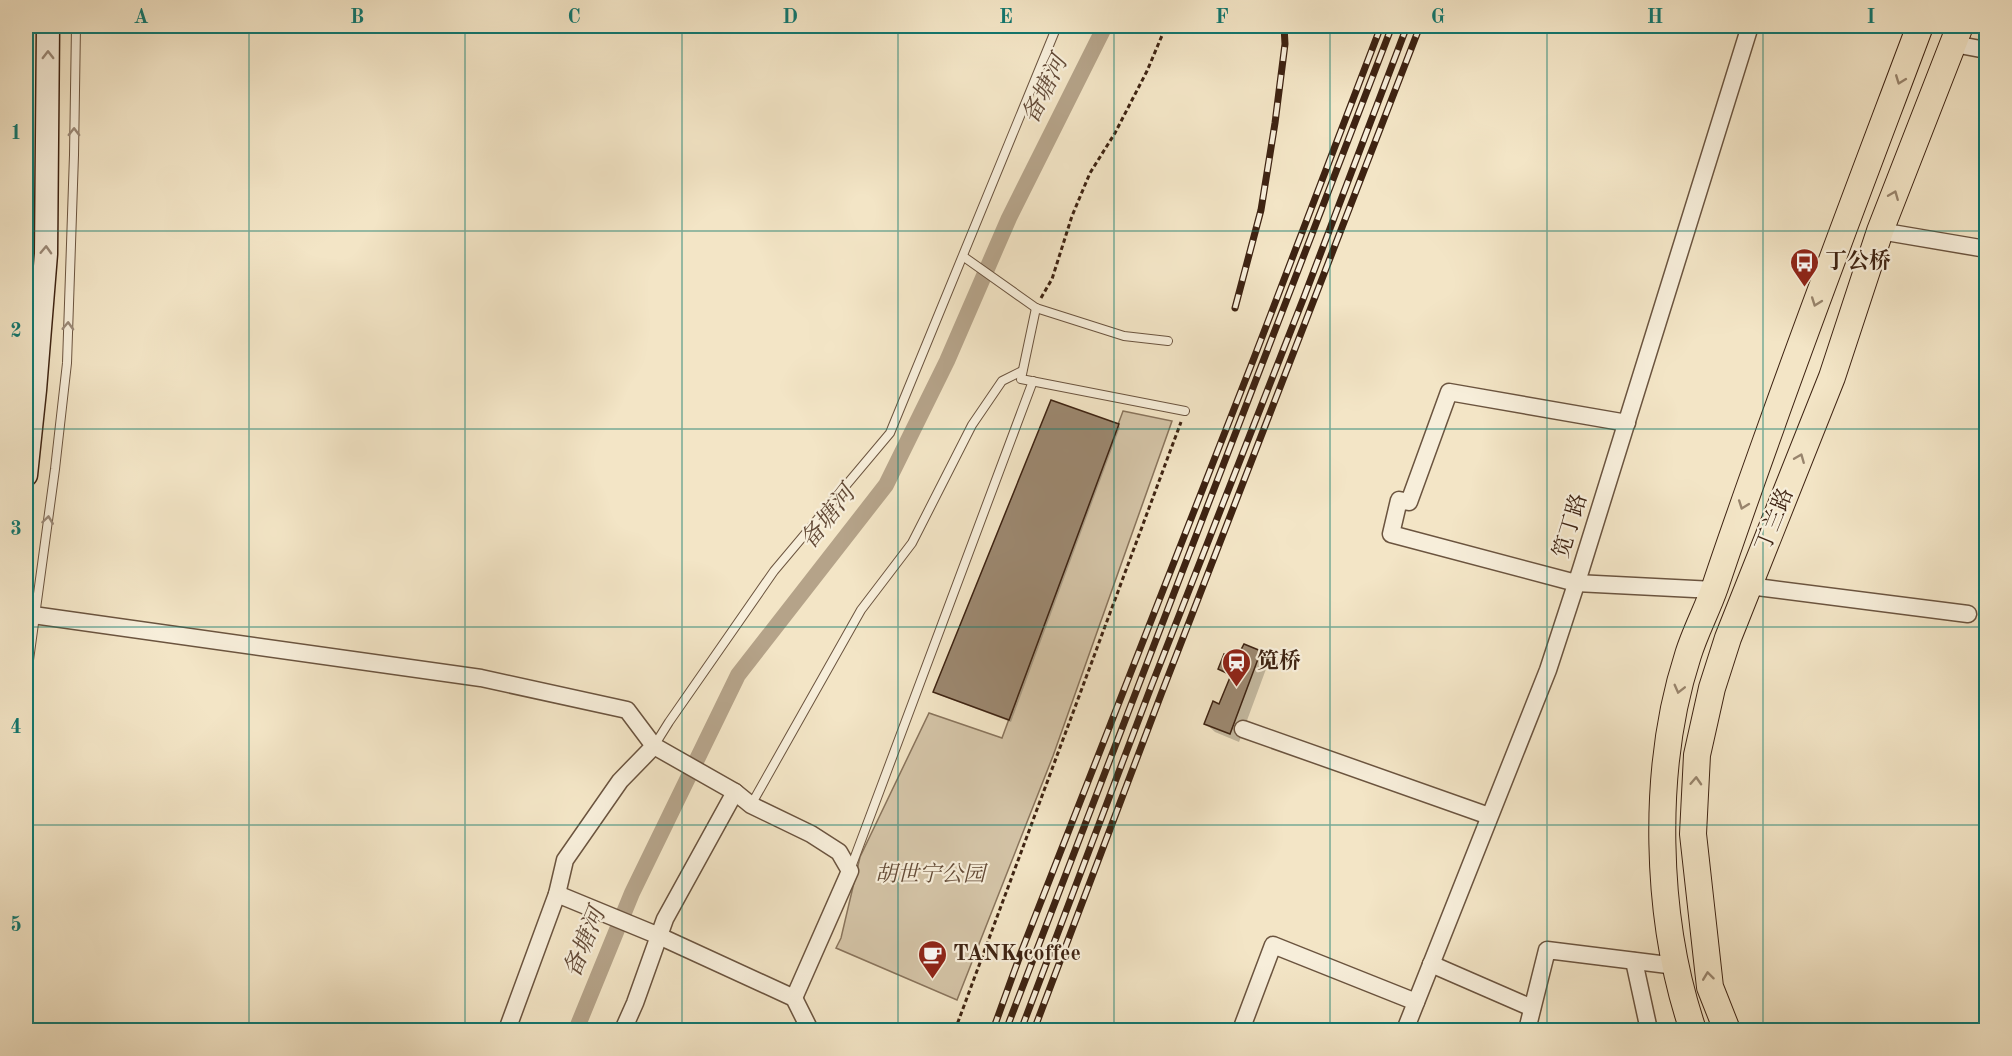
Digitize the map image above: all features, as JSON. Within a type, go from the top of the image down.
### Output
[{"type":"main road","points":[[26,475],[46,254],[48,26]]},
{"type":"main road","name":"丁兰路","points":[[1693,1030],[1684,1004],[1676,966],[1665,882],[1662,820],[1666,756],[1675,706],[1688,656],[1714,590],[1828,268],[1920,26]]},
{"type":"main road","name":"丁兰路","points":[[1727,1030],[1710,987],[1693,834],[1697,755],[1709,699],[1728,638],[1832,377],[1880,231],[1957,35]]},
{"type":"street","name":"笕丁路","points":[[1405,1030],[1548,670],[1750,26]]},
{"type":"street","points":[[1957,35],[1986,50]]},
{"type":"street","points":[[1880,231],[1986,249]]},
{"type":"street","points":[[1627,423],[1449,393],[1409,502],[1399,500],[1390,534],[1576,584],[1714,590]]},
{"type":"street","points":[[1749,586],[1968,614]]},
{"type":"street","points":[[30,615],[482,678],[627,710],[657,747],[735,792],[752,805],[811,834],[839,852],[850,871],[794,998]]},
{"type":"street","points":[[1243,729],[1489,816]]},
{"type":"street","points":[[507,1030],[557,894],[565,860],[620,781],[657,747]]},
{"type":"street","points":[[623,1030],[665,919],[735,792]]},
{"type":"street","points":[[557,894],[659,936],[794,998],[810,1030]]},
{"type":"street","points":[[1241,1030],[1273,945],[1416,1002]]},
{"type":"street","points":[[1527,1030],[1547,950],[1676,966]]},
{"type":"street","points":[[1634,961],[1649,1030]]},
{"type":"street","points":[[1431,964],[1532,1008]]},
{"type":"lane","points":[[26,682],[30,615],[55,469],[67,363],[76,26]]},
{"type":"lane","points":[[657,747],[774,571],[890,433],[1058,26]]},
{"type":"lane","points":[[964,257],[1036,308],[1124,336],[1168,340]]},
{"type":"lane","points":[[1036,308],[1021,379],[1185,411]]},
{"type":"lane","points":[[752,805],[861,610],[912,543],[972,425],[1002,381],[1022,371]]},
{"type":"lane","points":[[850,871],[1033,381]]},
{"type":"path","points":[[1036,308],[1052,279],[1072,216],[1090,174],[1115,133],[1147,71],[1166,26]]},
{"type":"path","points":[[955,1030],[1185,411]]},
{"type":"green space","name":"胡世宁公园","points":[[1123,411],[1172,421],[1053,756],[957,1000],[836,948],[841,938],[860,857],[929,713],[1002,738]]},
{"type":"building","points":[[1051,400],[1119,424],[1009,720],[933,692]]},
{"type":"building","name":"笕桥","points":[[1244,644],[1261,651],[1230,734],[1204,724],[1213,701],[1219,704],[1231,675],[1218,669],[1224,654],[1236,659]]},
{"type":"waterway","name":"备塘河","points":[[576,1030],[632,893],[738,675],[886,485],[947,361],[1009,218],[1105,26]]},
{"type":"railway","points":[[1235,308],[1261,210],[1285,44],[1284,26]]},
{"type":"railway","points":[[993,1030],[1381,26]]},
{"type":"railway","points":[[1006,1030],[1392,26]]},
{"type":"railway","points":[[1021,1030],[1407,26]]},
{"type":"railway","points":[[1034,1030],[1162,692],[1420,26]]},
{"type":"place","name":"丁公桥","points":[[1804,288]]},
{"type":"place","name":"笕桥","points":[[1236,688]]},
{"type":"place","name":"TANK coffee","points":[[932,980]]}]
